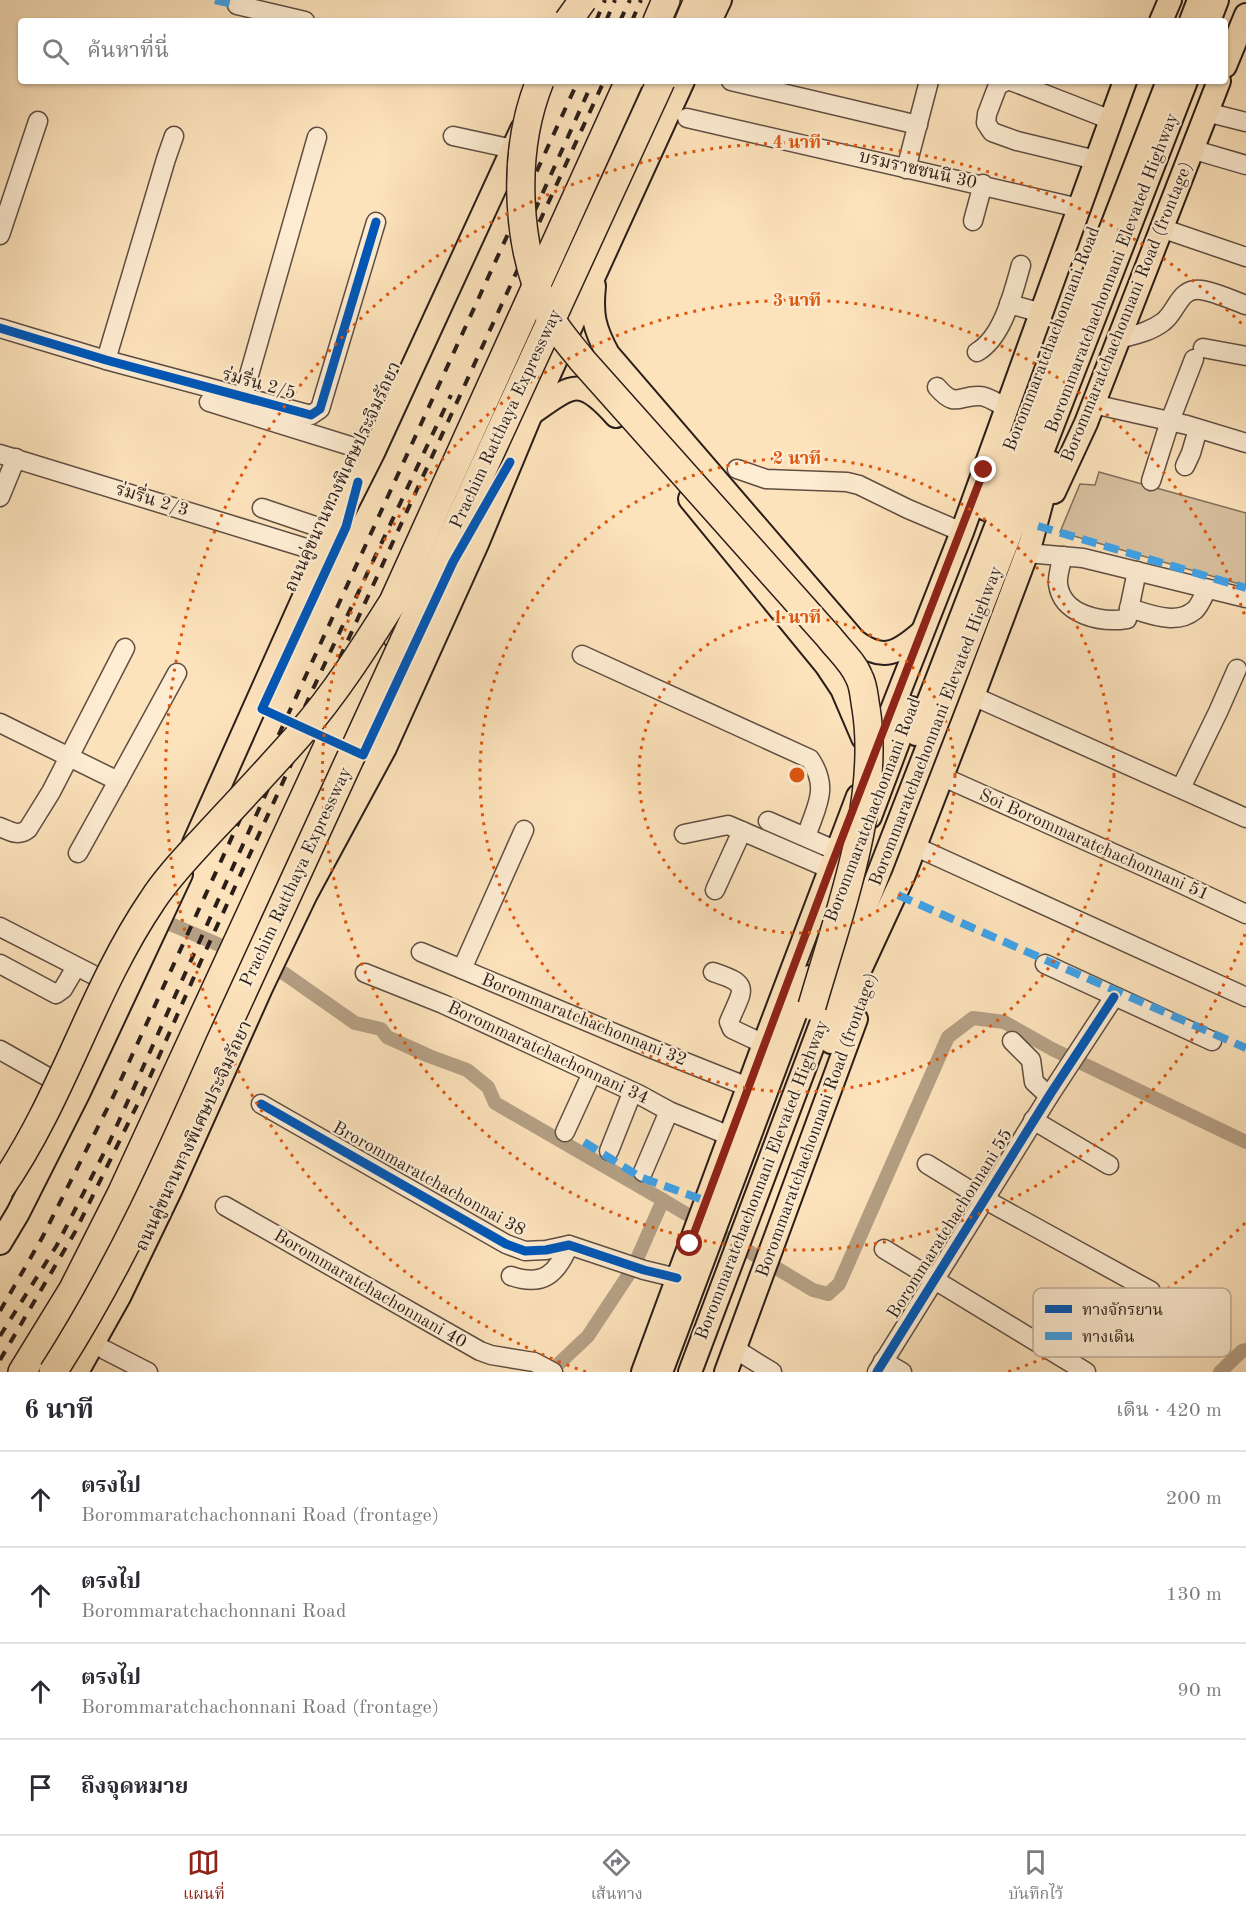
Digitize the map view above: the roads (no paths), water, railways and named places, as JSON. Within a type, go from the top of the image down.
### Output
[{"type":"highway","points":[[572,18],[582,0]]},
{"type":"highway","points":[[658,18],[666,0]]},
{"type":"highway","points":[[690,18],[699,0]]},
{"type":"highway","points":[[540,84],[528,121],[523,150],[521,195],[532,275],[552,321],[582,360],[829,637],[855,669],[862,684],[869,729],[867,795],[842,903],[812,1006]]},
{"type":"highway","name":"Prachim Ratthaya Expressway","points":[[22,1372],[74,1289],[123,1192],[629,84]]},
{"type":"highway","name":"Prachim Ratthaya Expressway","points":[[53,1372],[79,1332],[123,1252],[167,1162],[660,84]]},
{"type":"highway","points":[[0,1191],[65,1075],[113,967],[133,929],[177,868],[324,705],[350,671],[393,602]]},
{"type":"main road","points":[[711,18],[720,0]]},
{"type":"main road","points":[[1149,18],[1156,0]]},
{"type":"main road","points":[[1162,18],[1170,0]]},
{"type":"main road","points":[[1177,18],[1184,0]]},
{"type":"main road","points":[[1192,18],[1199,0]]},
{"type":"main road","points":[[1210,18],[1217,0]]},
{"type":"main road","points":[[1217,18],[1224,0]]},
{"type":"main road","points":[[1228,41],[1242,0]]},
{"type":"main road","points":[[1228,59],[1246,15]]},
{"type":"main road","name":"ถนนคู่ขนานทางพิเศษประจิมรัถยา","points":[[0,1243],[51,1149],[126,992],[333,532],[373,453],[513,149],[540,84]]},
{"type":"main road","name":"ถนนคู่ขนานทางพิเศษประจิมรัถยา","points":[[77,1372],[119,1297],[166,1199],[310,885],[385,748],[477,544],[531,414],[682,84]]},
{"type":"main road","points":[[595,274],[593,320],[608,354],[855,641],[867,650],[881,654],[894,652],[906,646],[924,626],[962,532],[1124,84]]},
{"type":"main road","points":[[1082,200],[1137,84]]},
{"type":"main road","name":"Borommaratchachonnani Road","points":[[714,1205],[930,659],[1152,84]]},
{"type":"main road","name":"Borommaratchachonnani Elevated Highway","points":[[675,1372],[812,1006],[1167,84]]},
{"type":"main road","name":"Borommaratchachonnani Elevated Highway","points":[[690,1372],[847,955],[1185,84]]},
{"type":"main road","points":[[706,1372],[756,1264],[853,986],[903,876],[1029,548],[1064,416],[1193,84]]},
{"type":"main road","name":"Borommaratchachonnani Road (frontage)","points":[[1029,548],[1093,404],[1216,84]]},
{"type":"main road","points":[[581,388],[575,376],[574,363],[583,348],[591,344],[602,343]]},
{"type":"main road","points":[[531,414],[561,392],[572,388],[581,388],[600,398],[676,483],[826,665],[842,689],[861,730],[870,766]]},
{"type":"main road","points":[[924,626],[930,659]]},
{"type":"main road","name":"Borommaratchachonnani Road","points":[[834,860],[924,626]]},
{"type":"main road","points":[[842,689],[850,691],[861,687],[869,676],[870,657],[867,650]]},
{"type":"main road","points":[[661,1372],[714,1205],[730,1136],[834,860]]},
{"type":"main road","points":[[0,1191],[51,1149]]},
{"type":"main road","points":[[629,1372],[645,1336],[705,1230]]},
{"type":"main road","name":"Borommaratchachonnani Road (frontage)","points":[[728,1372],[756,1264]]},
{"type":"main road","points":[[644,1372],[677,1278]]},
{"type":"street","points":[[237,5],[292,18]]},
{"type":"street","points":[[744,84],[918,125]]},
{"type":"street","points":[[906,169],[928,84]]},
{"type":"street","points":[[1001,84],[998,85],[987,114],[986,123],[992,132],[1017,141],[1096,160]]},
{"type":"street","points":[[1017,84],[1110,120]]},
{"type":"street","name":"บรมราชชนนี 30","points":[[687,118],[906,169],[1082,200]]},
{"type":"street","points":[[1203,119],[1246,122]]},
{"type":"street","points":[[0,235],[38,121]]},
{"type":"street","points":[[106,360],[174,136]]},
{"type":"street","points":[[453,136],[513,149]]},
{"type":"street","points":[[243,396],[317,137]]},
{"type":"street","points":[[1191,150],[1246,165]]},
{"type":"street","points":[[973,221],[983,184]]},
{"type":"street","name":"ร่มรื่น 2/5","points":[[0,328],[106,360],[311,415],[320,409],[376,222]]},
{"type":"street","points":[[1161,228],[1246,257]]},
{"type":"street","points":[[977,352],[987,346],[1009,304],[1021,265]]},
{"type":"street","points":[[1119,339],[1148,331],[1165,321],[1188,292],[1200,290],[1246,305]]},
{"type":"street","points":[[1009,304],[1042,313]]},
{"type":"street","points":[[1151,481],[1170,421],[1198,353],[1246,356]]},
{"type":"street","points":[[937,387],[946,398],[954,400],[982,396],[1007,408]]},
{"type":"street","points":[[209,402],[373,453]]},
{"type":"street","points":[[1093,404],[1170,421],[1246,443]]},
{"type":"street","points":[[1185,466],[1198,429]]},
{"type":"street","points":[[0,497],[8,456]]},
{"type":"street","name":"ร่มรื่น 2/3","points":[[8,456],[303,548]]},
{"type":"street","points":[[737,469],[766,479],[853,483],[962,532]]},
{"type":"street","points":[[262,508],[333,532]]},
{"type":"street","points":[[1029,548],[1083,558],[1246,598]]},
{"type":"street","points":[[1063,556],[1058,584],[1065,603],[1082,614],[1112,621],[1127,619],[1137,571]]},
{"type":"street","points":[[1129,608],[1168,618],[1182,617],[1197,609],[1207,589]]},
{"type":"street","points":[[0,827],[16,833],[22,833],[28,829],[51,792],[125,648]]},
{"type":"street","points":[[582,655],[810,759],[818,771],[822,790],[806,837]]},
{"type":"street","points":[[1181,788],[1237,669]]},
{"type":"street","points":[[78,853],[177,673]]},
{"type":"street","points":[[973,696],[1246,818]]},
{"type":"street","points":[[0,723],[118,781]]},
{"type":"street","name":"Soi Borommaratchachonnani 51","points":[[941,776],[1246,914]]},
{"type":"street","points":[[768,821],[806,837],[834,860]]},
{"type":"street","points":[[684,834],[729,825],[834,860]]},
{"type":"street","points":[[462,969],[524,830]]},
{"type":"street","points":[[716,890],[742,831]]},
{"type":"street","points":[[915,846],[1246,997]]},
{"type":"street","points":[[0,927],[126,992]]},
{"type":"street","name":"Borommaratchachonnani 32","points":[[421,952],[748,1087]]},
{"type":"street","points":[[0,964],[56,994],[63,989],[76,967]]},
{"type":"street","points":[[1045,964],[1111,1000],[1212,1041]]},
{"type":"street","points":[[712,972],[735,980],[741,985],[742,990],[729,1022],[732,1029],[764,1044]]},
{"type":"street","name":"Borommaratchachonnani 34","points":[[365,973],[443,1004],[669,1111],[730,1136]]},
{"type":"street","name":"Borommaratchachonnani 55","points":[[880,1367],[1111,1000]]},
{"type":"street","points":[[1012,1041],[1031,1060],[1034,1082],[1050,1094]]},
{"type":"street","points":[[0,1052],[78,1094]]},
{"type":"street","points":[[565,1132],[592,1073]]},
{"type":"street","points":[[609,1151],[632,1093]]},
{"type":"street","name":"Brorommaratchachonnai 38","points":[[261,1104],[506,1245],[525,1251],[546,1250],[569,1245],[621,1263],[677,1278]]},
{"type":"street","points":[[644,1172],[669,1111]]},
{"type":"street","points":[[1034,1120],[1109,1165]]},
{"type":"street","points":[[927,1164],[984,1199],[1147,1288]]},
{"type":"street","name":"Borommaratchachonnani 40","points":[[225,1206],[480,1351],[524,1360],[546,1368]]},
{"type":"street","points":[[511,1276],[526,1281],[542,1279],[552,1273],[562,1260],[569,1245]]},
{"type":"street","points":[[884,1249],[1033,1340]]},
{"type":"street","points":[[735,1349],[772,1372]]},
{"type":"street","points":[[105,1350],[148,1372]]},
{"type":"street","points":[[1061,1357],[1086,1372]]},
{"type":"street","points":[[880,1367],[902,1372]]},
{"type":"waterway","points":[[154,917],[236,952]]},
{"type":"waterway","points":[[265,965],[285,974],[355,1023],[381,1029],[387,1037],[467,1070],[488,1087],[495,1103],[663,1200]]},
{"type":"waterway","points":[[550,1372],[588,1336],[633,1268],[663,1200],[813,1290],[828,1294],[839,1284],[948,1037],[973,1018],[1004,1022],[1052,1049],[1246,1142]]},
{"type":"waterway","points":[[1220,1372],[1242,1351],[1246,1350]]},
{"type":"railway","points":[[597,18],[605,0]]},
{"type":"railway","points":[[607,18],[615,0]]},
{"type":"railway","points":[[621,18],[630,0]]},
{"type":"railway","points":[[633,18],[641,0]]},
{"type":"railway","points":[[0,1311],[42,1238],[113,1097],[577,84]]},
{"type":"railway","points":[[518,248],[592,84]]},
{"type":"railway","points":[[0,1360],[75,1232],[142,1095],[201,961],[603,84]]},
{"type":"railway","points":[[0,1336],[57,1245],[109,1143],[312,691],[451,395]]}]
